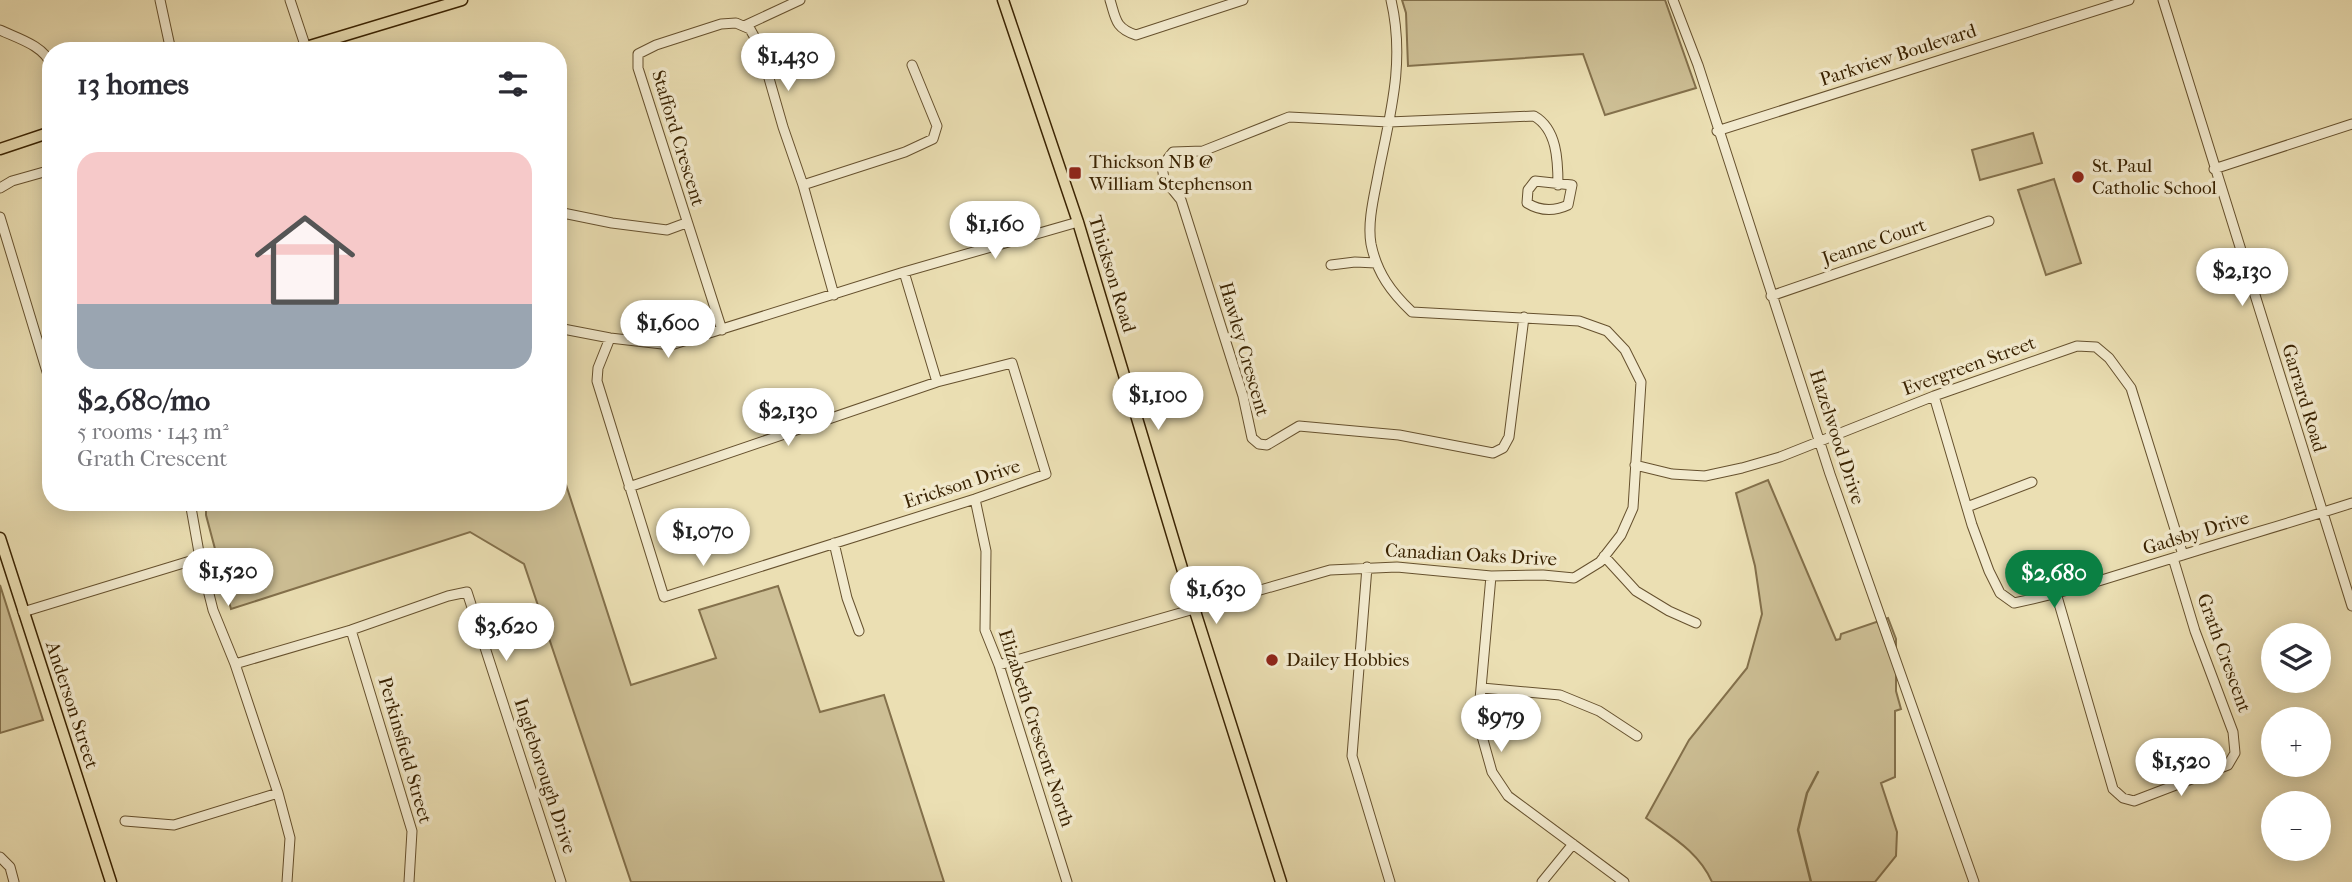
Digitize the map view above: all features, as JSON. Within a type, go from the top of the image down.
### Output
[{"type":"main road","points":[[328,42],[462,0]]},
{"type":"main road","name":"Thickson Road","points":[[1003,0],[1078,222],[1194,608],[1281,882]]},
{"type":"main road","points":[[0,149],[42,135]]},
{"type":"main road","name":"Anderson Street","points":[[0,538],[111,882]]},
{"type":"street","points":[[160,0],[169,42]]},
{"type":"street","points":[[290,0],[304,42]]},
{"type":"street","points":[[744,26],[800,0]]},
{"type":"street","points":[[1110,0],[1118,26],[1136,35],[1243,0]]},
{"type":"street","name":"Canadian Oaks Drive","points":[[999,665],[1330,570],[1397,567],[1491,576],[1543,575],[1574,578],[1600,562],[1621,535],[1633,508],[1641,382],[1625,349],[1607,331],[1580,321],[1412,312],[1394,295],[1379,273],[1370,242],[1373,202],[1397,72],[1398,42],[1391,0]]},
{"type":"street","name":"Hazelwood Drive","points":[[1673,0],[1701,76],[1830,474],[1974,882]]},
{"type":"street","name":"Parkview Boulevard","points":[[1717,131],[2129,0]]},
{"type":"street","name":"Garrard Road","points":[[2163,0],[2352,606]]},
{"type":"street","name":"Stafford Crescent","points":[[722,330],[638,68],[638,54],[656,45],[721,24],[736,23],[744,26]]},
{"type":"street","points":[[744,26],[750,29],[760,47],[834,295]]},
{"type":"street","points":[[0,30],[42,52]]},
{"type":"street","points":[[803,185],[905,152],[933,139],[937,126],[912,65]]},
{"type":"street","points":[[1389,122],[1534,116],[1543,121],[1558,153],[1558,185]]},
{"type":"street","name":"Hawley Crescent","points":[[1389,122],[1289,117],[1203,151],[1173,152],[1162,166],[1164,179],[1181,200],[1243,396],[1252,438],[1259,444],[1267,445],[1299,426],[1399,435],[1493,453],[1503,448],[1509,437],[1524,317]]},
{"type":"street","points":[[2214,169],[2352,124]]},
{"type":"street","points":[[0,188],[12,181],[42,173]]},
{"type":"street","points":[[1535,180],[1558,185],[1572,186],[1568,205],[1557,211],[1536,209],[1527,203],[1528,190],[1535,180]]},
{"type":"street","points":[[567,214],[667,230],[686,223]]},
{"type":"street","points":[[0,217],[42,355]]},
{"type":"street","name":"Jeanne Court","points":[[1771,296],[1989,221]]},
{"type":"street","points":[[567,330],[671,345],[904,272],[1078,222]]},
{"type":"street","points":[[1331,265],[1376,263]]},
{"type":"street","points":[[904,272],[937,382]]},
{"type":"street","name":"Erickson Drive","points":[[610,338],[598,368],[597,381],[628,486],[664,597],[1046,474],[1012,363],[937,382],[628,486]]},
{"type":"street","name":"Evergreen Street","points":[[1635,465],[1672,474],[1705,476],[1780,457],[1934,396],[2077,346],[2095,347],[2109,358],[2131,388],[2183,555]]},
{"type":"street","name":"Gadsby Drive","points":[[1934,396],[1989,571],[2000,593],[2014,603],[2114,578],[2352,503]]},
{"type":"street","points":[[1967,507],[2032,482]]},
{"type":"street","name":"Elizabeth Crescent North","points":[[975,499],[986,551],[985,630],[999,665],[1067,882]]},
{"type":"street","points":[[192,511],[213,610],[235,664],[278,793],[290,838],[287,882]]},
{"type":"street","points":[[834,543],[846,598],[859,631]]},
{"type":"street","points":[[1604,556],[1636,591],[1669,611],[1696,623]]},
{"type":"street","points":[[23,612],[200,558]]},
{"type":"street","name":"Grath Crescent","points":[[2056,593],[2113,789],[2123,798],[2134,801],[2228,765],[2235,753],[2233,732],[2195,631],[2173,558]]},
{"type":"street","points":[[1367,567],[1352,756],[1390,882]]},
{"type":"street","points":[[1491,576],[1478,722],[1492,772],[1508,796],[1624,882]]},
{"type":"street","name":"Ingleborough Drive","points":[[235,664],[467,592],[561,882]]},
{"type":"street","name":"Perkinsfield Street","points":[[351,630],[412,831],[409,882]]},
{"type":"street","points":[[1482,688],[1560,695],[1598,711],[1637,736]]},
{"type":"street","points":[[125,821],[174,825],[278,793]]},
{"type":"street","points":[[1542,882],[1573,844]]},
{"type":"street","points":[[0,857],[10,867],[14,882]]},
{"type":"shaded area","points":[[1402,0],[1665,0],[1696,88],[1605,115],[1583,54],[1408,66],[1406,13]]},
{"type":"shaded area","points":[[2033,133],[2042,163],[1980,180],[1972,150]]},
{"type":"shaded area","points":[[2054,179],[2081,263],[2046,275],[2018,190]]},
{"type":"shaded area","points":[[1768,480],[1836,640],[1840,639],[1841,634],[1888,618],[1896,639],[1896,691],[1901,709],[1895,711],[1895,777],[1881,783],[1897,832],[1896,856],[1875,882],[1712,882],[1692,854],[1646,818],[1689,740],[1747,668],[1762,614],[1755,566],[1736,493]]},
{"type":"shaded area","points":[[567,488],[631,685],[716,658],[699,610],[778,586],[820,712],[884,695],[944,882],[631,882],[524,564],[470,532],[231,609],[206,511],[567,511]]},
{"type":"shaded area","points":[[0,585],[43,720],[0,733]]},
{"type":"waterway","points":[[1811,882],[1798,830],[1807,793],[1818,772]]},
{"type":"place","name":"Thickson NB @ William Stephenson","points":[[1075,173]]},
{"type":"place","name":"St. Paul Catholic School","points":[[2078,177]]},
{"type":"place","name":"Dailey Hobbies","points":[[1272,660]]}]
